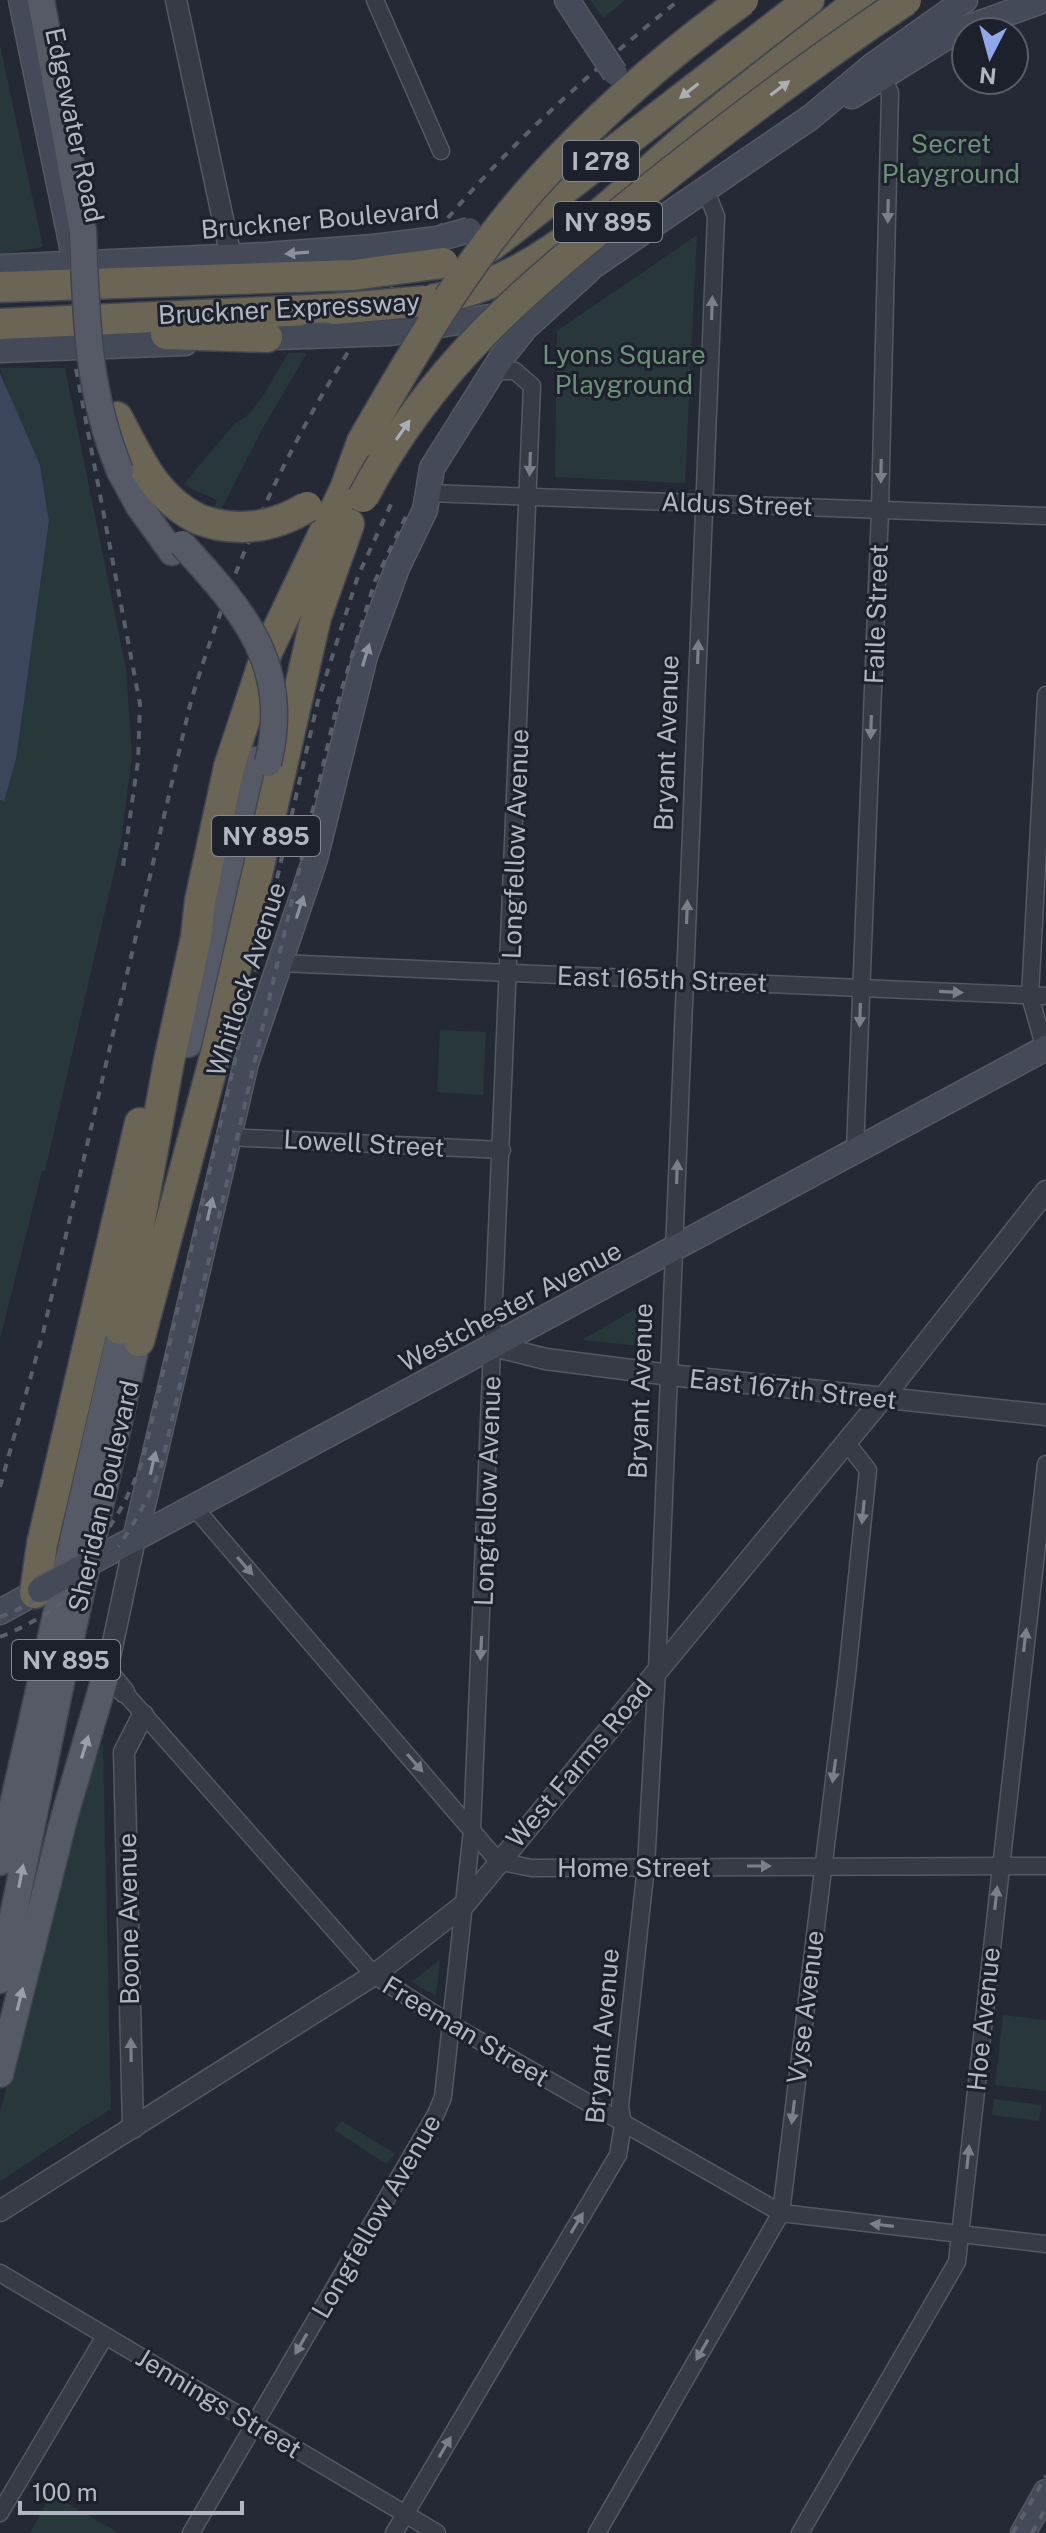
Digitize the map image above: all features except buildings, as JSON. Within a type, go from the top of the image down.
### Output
[{"type":"highway","name":"NY 895","points":[[129,1335],[215,1057],[316,617],[354,493],[362,442],[422,340],[534,186],[664,61],[743,0]]},
{"type":"highway","name":"Bruckner Expressway","points":[[0,287],[353,275],[443,263],[480,252],[502,239],[809,0]]},
{"type":"highway","name":"Bruckner Expressway","points":[[0,324],[334,309],[426,301],[488,285],[540,258],[766,71],[861,0]]},
{"type":"highway","name":"NY 895","points":[[129,1335],[169,1061],[226,779],[251,696],[277,629],[354,493],[441,378],[521,293],[683,162],[906,0]]},
{"type":"highway","points":[[0,334],[267,337]]},
{"type":"highway","points":[[117,417],[154,486],[178,508],[184,538],[284,520],[313,502],[362,442]]},
{"type":"highway","points":[[38,1591],[45,1533],[135,1141],[200,901]]},
{"type":"main road","name":"Edgewater Road","points":[[21,0],[75,261]]},
{"type":"main road","points":[[41,0],[117,417],[139,506],[184,538],[235,603],[261,648],[275,705],[147,1284],[129,1335]]},
{"type":"main road","points":[[567,0],[631,98]]},
{"type":"main road","name":"Bruckner Boulevard","points":[[0,267],[374,247],[437,239],[469,230],[523,201],[631,98],[754,0]]},
{"type":"main road","points":[[0,350],[390,333],[484,321],[506,314],[588,271],[811,117],[872,66],[965,0]]},
{"type":"main road","points":[[811,117],[884,79],[953,33],[1044,0]]},
{"type":"main road","points":[[83,231],[89,363],[99,410],[128,468]]},
{"type":"main road","name":"Whitlock Avenue","points":[[135,1539],[226,1137],[279,963],[315,859],[365,656],[429,493],[432,468],[438,453],[487,377],[525,328],[588,271]]},
{"type":"main road","name":"Westchester Avenue","points":[[0,1612],[1046,1050]]},
{"type":"main road","name":"Sheridan Boulevard","points":[[0,1862],[129,1335]]},
{"type":"main road","name":"Sheridan Boulevard","points":[[0,1980],[129,1335]]},
{"type":"main road","points":[[0,2074],[64,1818],[115,1681]]},
{"type":"main road","points":[[1023,2533],[1046,2492]]},
{"type":"street","points":[[176,0],[231,257]]},
{"type":"street","points":[[375,0],[441,151]]},
{"type":"street","name":"Faile Street","points":[[855,1151],[880,510],[890,93],[884,79]]},
{"type":"street","name":"Bryant Avenue","points":[[394,2533],[618,2155],[623,2125],[620,2106],[646,1866],[670,1375],[716,216],[705,189]]},
{"type":"street","name":"Longfellow Avenue","points":[[191,2533],[441,2105],[452,2025],[472,1830],[532,386],[515,371],[498,371],[487,377]]},
{"type":"street","name":"Aldus Street","points":[[429,493],[1046,516]]},
{"type":"street","points":[[1046,695],[1038,996],[1046,1050]]},
{"type":"street","name":"East 165th Street","points":[[279,963],[1038,996]]},
{"type":"street","name":"Lowell Street","points":[[226,1137],[502,1150]]},
{"type":"street","name":"West Farms Road","points":[[0,2211],[374,1975],[465,1904],[883,1398],[1046,1191]]},
{"type":"street","name":"East 167th Street","points":[[493,1346],[546,1359],[670,1375],[1046,1415]]},
{"type":"street","name":"Vyse Avenue","points":[[597,2533],[781,2213],[847,1674],[868,1470],[846,1442]]},
{"type":"street","name":"Hoe Avenue","points":[[800,2533],[957,2262],[1046,1464]]},
{"type":"street","points":[[194,1507],[498,1861]]},
{"type":"street","name":"Whitlock Avenue","points":[[115,1681],[135,1539]]},
{"type":"street","name":"Freeman Street","points":[[115,1681],[374,1975],[452,2025],[781,2213],[1046,2244]]},
{"type":"street","name":"Boone Avenue","points":[[133,2128],[124,1752],[143,1715]]},
{"type":"street","name":"Home Street","points":[[498,1861],[531,1868],[1046,1866]]},
{"type":"street","name":"Jennings Street","points":[[0,2273],[437,2533]]},
{"type":"street","points":[[0,2513],[105,2336]]},
{"type":"green space","points":[[590,0],[625,0],[603,18]]},
{"type":"green space","points":[[0,45],[43,247],[0,254]]},
{"type":"green space","name":"Secret Playground","points":[[919,130],[983,131],[980,186],[918,185]]},
{"type":"green space","name":"Lyons Square Playground","points":[[697,235],[685,483],[555,477],[557,331]]},
{"type":"green space","points":[[288,353],[307,353],[260,433],[220,512],[212,511],[217,500],[183,485],[235,423],[250,412]]},
{"type":"green space","points":[[0,368],[65,368],[126,669],[132,755],[121,842],[45,1171],[42,1171],[0,1339],[0,800],[3,801],[16,760],[49,521],[40,465],[20,426]]},
{"type":"green space","points":[[440,1030],[486,1032],[483,1095],[437,1092]]},
{"type":"green space","points":[[649,1301],[650,1347],[582,1340]]},
{"type":"green space","points":[[103,1742],[111,2109],[0,2181],[0,2112],[83,1791]]},
{"type":"green space","points":[[440,1960],[436,1996],[411,1982]]},
{"type":"green space","points":[[1003,2015],[1046,2020],[1046,2091],[995,2085]]},
{"type":"green space","points":[[994,2099],[1042,2105],[1039,2121],[992,2115]]},
{"type":"green space","points":[[342,2121],[395,2154],[386,2164],[334,2130]]},
{"type":"green space","points":[[51,2494],[119,2533],[30,2533]]},
{"type":"water","points":[[0,373],[40,465],[49,521],[16,760],[4,801],[0,800]]},
{"type":"railway","points":[[0,1487],[43,1333],[191,701],[237,569],[265,505],[330,382],[408,266],[479,183],[533,127],[679,0]]},
{"type":"railway","points":[[76,369],[140,704],[138,761],[122,873]]},
{"type":"railway","points":[[0,1617],[49,1591],[89,1554],[121,1509],[143,1459],[318,701],[358,576],[392,502]]},
{"type":"railway","points":[[0,1637],[55,1608],[100,1568],[136,1519],[162,1463],[337,705],[375,581],[409,510]]},
{"type":"railway","points":[[1013,2533],[1046,2476]]},
{"type":"railway","points":[[1032,2533],[1046,2508]]}]
